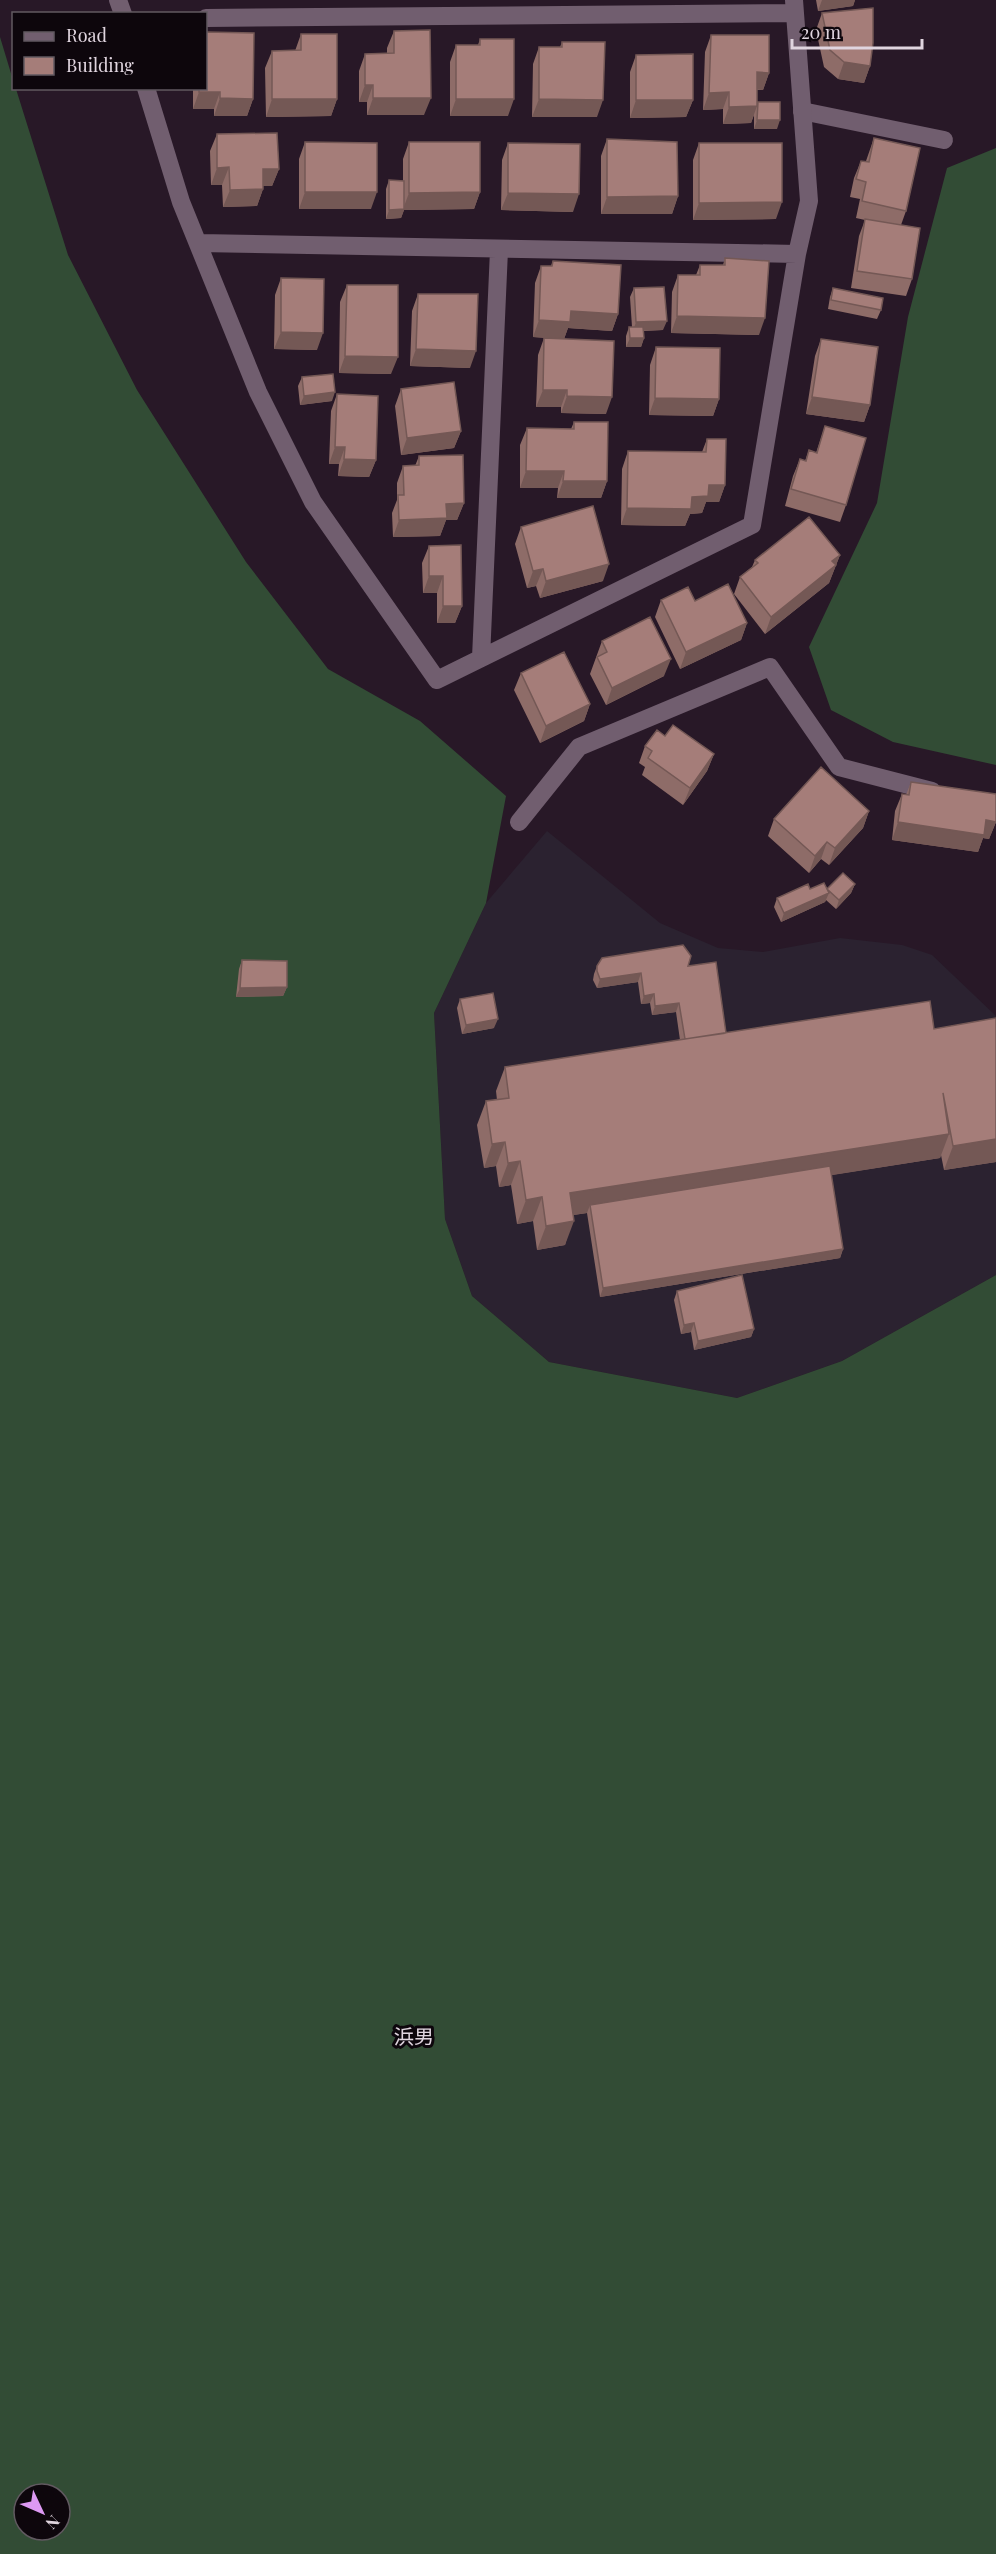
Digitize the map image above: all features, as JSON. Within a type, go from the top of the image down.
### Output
[{"type":"street","points":[[147,90],[181,202],[258,392],[313,502],[437,680],[752,525],[797,254],[809,201],[795,7],[207,18]]},
{"type":"street","points":[[802,111],[944,140]]},
{"type":"street","points":[[199,243],[797,254]]},
{"type":"street","points":[[481,658],[499,250]]},
{"type":"street","points":[[519,822],[579,747],[770,667],[839,767],[915,788],[950,794]]},
{"type":"shaded area","points":[[547,831],[660,923],[718,948],[763,952],[840,938],[902,945],[932,955],[996,1016],[996,1275],[842,1361],[737,1398],[549,1362],[472,1296],[445,1219],[434,1013],[486,903]]},
{"type":"green space","points":[[0,37],[12,77],[12,90],[16,90],[68,255],[137,390],[246,562],[328,669],[420,721],[506,796],[486,903],[434,1013],[445,1219],[472,1296],[549,1362],[737,1398],[842,1361],[996,1275],[996,2554],[0,2554]]},
{"type":"green space","points":[[996,148],[996,765],[893,742],[831,710],[809,647],[877,503],[908,317],[947,168]]},
{"type":"building","points":[[873,8],[873,43],[870,66],[844,62],[830,50],[822,13]]},
{"type":"building","points":[[430,30],[431,98],[373,98],[373,85],[365,85],[365,54],[394,53],[394,31]]},
{"type":"building","points":[[207,32],[254,33],[253,99],[220,98],[220,92],[199,92],[199,90],[207,90]]},
{"type":"building","points":[[301,34],[337,34],[337,99],[272,99],[272,51],[301,50]]},
{"type":"building","points":[[711,35],[769,35],[769,73],[757,72],[757,106],[729,107],[729,92],[709,93]]},
{"type":"building","points":[[480,39],[514,39],[514,99],[456,99],[456,45],[480,45]]},
{"type":"building","points":[[562,42],[605,42],[603,100],[539,99],[539,47],[562,47]]},
{"type":"building","points":[[693,54],[693,100],[636,100],[636,55]]},
{"type":"building","points":[[758,102],[780,102],[780,120],[757,120]]},
{"type":"building","points":[[277,133],[279,169],[263,169],[263,189],[230,190],[229,167],[217,168],[217,134]]},
{"type":"building","points":[[874,138],[920,148],[906,211],[862,201],[866,182],[856,179],[861,161],[869,162]]},
{"type":"building","points":[[607,139],[677,142],[678,196],[607,197]]},
{"type":"building","points":[[305,142],[377,143],[377,192],[305,192]]},
{"type":"building","points":[[409,142],[480,142],[480,192],[409,193]]},
{"type":"building","points":[[508,143],[580,144],[579,194],[508,193]]},
{"type":"building","points":[[699,143],[782,143],[782,202],[699,203]]},
{"type":"building","points":[[389,180],[404,181],[404,209],[389,210]]},
{"type":"building","points":[[865,219],[920,228],[912,279],[857,271]]},
{"type":"building","points":[[725,258],[769,261],[765,318],[677,316],[678,275],[700,275],[700,265],[725,265]]},
{"type":"building","points":[[553,261],[621,265],[618,314],[571,311],[570,322],[539,320],[541,266],[552,266]]},
{"type":"building","points":[[281,278],[324,279],[323,333],[281,332]]},
{"type":"building","points":[[347,285],[398,285],[398,357],[345,356]]},
{"type":"building","points":[[664,287],[667,321],[636,322],[634,288]]},
{"type":"building","points":[[833,288],[883,298],[881,310],[831,300]]},
{"type":"building","points":[[418,294],[478,294],[476,351],[416,349]]},
{"type":"building","points":[[629,327],[643,327],[644,338],[630,338]]},
{"type":"building","points":[[544,338],[614,341],[612,397],[567,396],[567,390],[543,390]]},
{"type":"building","points":[[821,339],[878,347],[870,405],[812,397]]},
{"type":"building","points":[[656,347],[720,348],[719,399],[655,398]]},
{"type":"building","points":[[333,374],[335,392],[304,396],[302,377]]},
{"type":"building","points":[[454,382],[461,431],[407,438],[401,389]]},
{"type":"building","points":[[337,394],[378,396],[376,460],[344,459],[345,447],[335,447]]},
{"type":"building","points":[[574,422],[608,422],[607,481],[563,481],[564,471],[526,471],[527,428],[574,429]]},
{"type":"building","points":[[825,426],[866,438],[846,505],[791,489],[800,459],[806,461],[809,450],[817,453]]},
{"type":"building","points":[[707,439],[726,439],[725,485],[709,485],[708,496],[692,497],[691,509],[627,508],[628,451],[706,452]]},
{"type":"building","points":[[463,455],[464,503],[446,504],[447,518],[399,520],[398,495],[404,495],[403,466],[419,465],[419,456]]},
{"type":"building","points":[[593,506],[609,564],[546,581],[543,569],[533,571],[521,527]]},
{"type":"building","points":[[809,517],[840,555],[832,561],[836,565],[771,617],[740,577],[758,563],[755,560]]},
{"type":"building","points":[[461,545],[462,606],[443,606],[443,576],[429,576],[429,546]]},
{"type":"building","points":[[728,584],[747,623],[686,652],[661,600],[688,587],[695,601]]},
{"type":"building","points":[[650,617],[671,659],[612,688],[597,657],[607,652],[602,641]]},
{"type":"building","points":[[564,652],[590,704],[546,726],[521,673]]},
{"type":"building","points":[[673,725],[714,754],[690,788],[648,758],[652,751],[645,746],[657,730],[665,736]]},
{"type":"building","points":[[821,767],[869,811],[835,848],[827,842],[815,856],[774,819]]},
{"type":"building","points":[[911,782],[996,794],[996,822],[986,820],[984,835],[898,822],[902,794],[909,795]]},
{"type":"building","points":[[843,873],[855,884],[839,900],[827,889]]},
{"type":"building","points":[[824,883],[829,893],[784,913],[777,898],[808,884],[810,889]]},
{"type":"building","points":[[683,945],[691,956],[688,966],[716,962],[726,1033],[685,1039],[679,1003],[655,1006],[654,994],[644,996],[641,973],[600,979],[597,971],[602,958]]},
{"type":"building","points":[[242,960],[287,961],[287,987],[240,988]]},
{"type":"building","points":[[493,993],[498,1019],[466,1025],[460,999]]},
{"type":"building","points":[[930,1001],[934,1029],[996,1018],[996,1139],[953,1146],[943,1093],[949,1134],[570,1193],[574,1221],[546,1226],[542,1197],[526,1200],[520,1161],[508,1163],[505,1142],[492,1144],[486,1101],[509,1098],[505,1067]]},
{"type":"building","points":[[830,1166],[843,1249],[603,1288],[590,1205]]},
{"type":"building","points":[[742,1275],[754,1329],[698,1341],[694,1323],[684,1325],[677,1291]]},
{"type":"district","name":"浜男","points":[[414,2037]]}]
